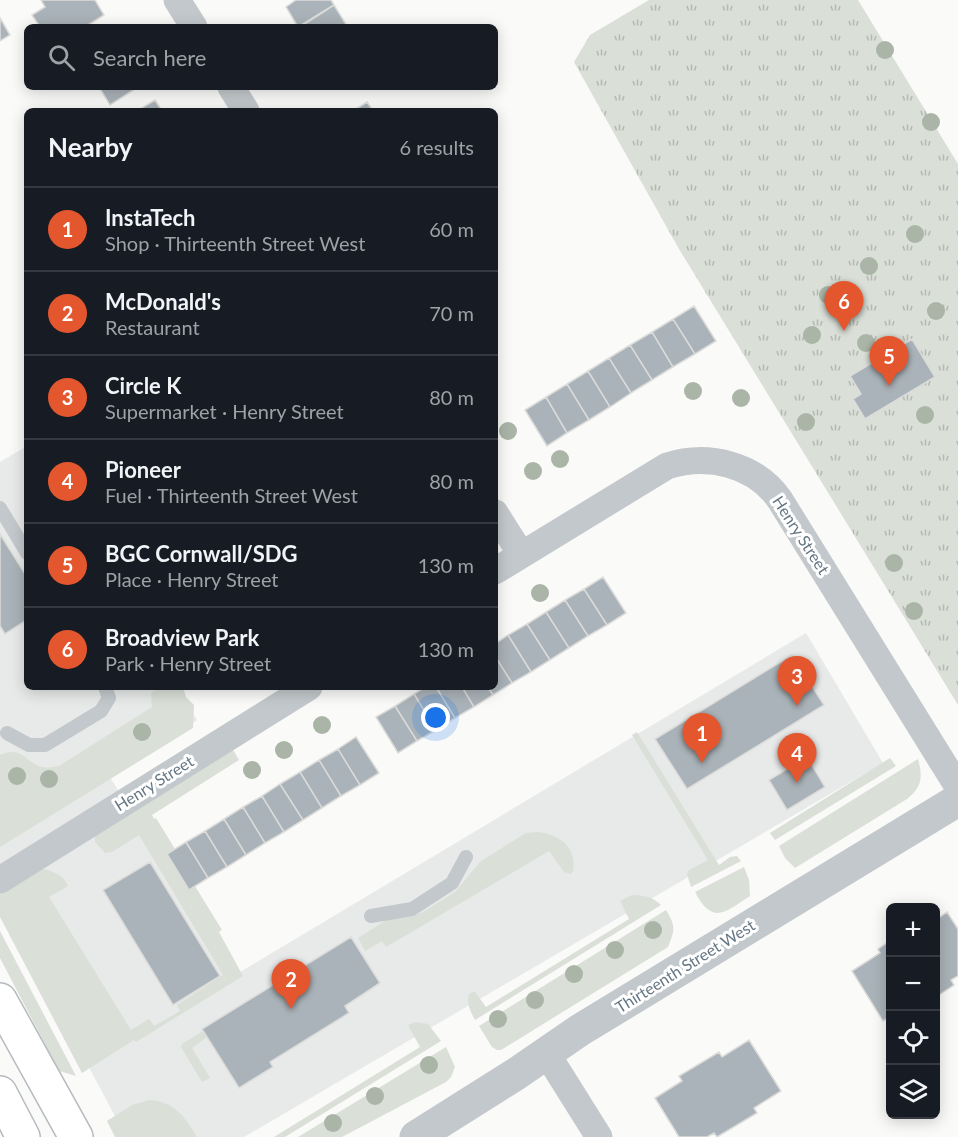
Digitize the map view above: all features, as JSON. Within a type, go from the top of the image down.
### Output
[{"type":"main road","points":[[0,1000],[76,1137]]},
{"type":"main road","points":[[0,1093],[22,1137]]},
{"type":"street","points":[[177,0],[192,24]]},
{"type":"street","points":[[233,90],[244,108]]},
{"type":"street","name":"Henry Street","points":[[498,569],[667,466],[682,461],[715,460],[750,471],[780,500],[958,787]]},
{"type":"street","points":[[498,518],[521,554]]},
{"type":"street","name":"Henry Street","points":[[0,880],[304,690]]},
{"type":"street","name":"Thirteenth Street West","points":[[416,1137],[547,1054],[580,1030],[958,800]]},
{"type":"street","points":[[547,1054],[599,1137]]},
{"type":"lane","points":[[0,508],[24,549]]},
{"type":"lane","points":[[7,733],[29,745],[45,745],[101,711],[109,698],[106,690]]},
{"type":"lane","points":[[370,916],[412,909],[452,883],[466,857]]},
{"type":"shaded area","points":[[24,448],[24,690],[179,690],[197,720],[110,777],[232,977],[806,633],[883,763],[244,1137],[126,1137],[0,900],[0,462]]},
{"type":"green space","points":[[649,0],[858,0],[958,164],[958,705],[679,249],[574,62],[590,35]]},
{"type":"green space","points":[[155,690],[184,690],[186,697],[194,705],[193,728],[0,847],[0,755],[13,752],[42,767],[59,766],[152,707],[151,693]]},
{"type":"green space","points":[[637,732],[719,865],[730,857],[737,856],[741,861],[691,887],[687,874],[689,870],[708,860],[632,735]]},
{"type":"green space","points":[[232,748],[239,760],[152,815],[175,849],[167,854],[189,889],[195,886],[222,930],[219,932],[243,976],[82,1073],[0,917],[0,889],[34,868],[58,874],[68,886],[49,897],[131,1030],[149,1019],[154,1026],[180,1011],[177,1005],[223,975],[139,835],[112,852],[105,853],[95,842],[95,829]]},
{"type":"green space","points":[[890,758],[896,766],[775,840],[770,833]]},
{"type":"green space","points":[[918,759],[920,781],[916,790],[907,799],[795,868],[785,858],[779,846]]},
{"type":"green space","points":[[538,832],[560,839],[569,849],[574,863],[571,874],[564,872],[549,851],[386,947],[382,941],[365,951],[358,938],[388,919],[423,912],[455,892],[481,861],[526,833]]},
{"type":"green space","points":[[744,867],[749,880],[750,896],[720,913],[708,909],[702,903],[695,892]]},
{"type":"green space","points":[[632,895],[648,897],[661,905],[475,1020],[468,1003],[470,993],[475,992],[486,1007],[629,919],[620,901]]},
{"type":"green space","points":[[666,910],[672,920],[673,928],[668,947],[501,1050],[492,1047],[479,1026]]},
{"type":"green space","points":[[0,931],[76,1076],[59,1071],[0,958]]},
{"type":"green space","points":[[416,1022],[428,1024],[441,1041],[285,1137],[274,1137],[420,1047],[408,1025]]},
{"type":"green space","points":[[203,1031],[207,1037],[192,1048],[210,1078],[202,1082],[181,1047],[182,1044]]},
{"type":"green space","points":[[446,1047],[455,1067],[446,1082],[342,1137],[298,1137]]},
{"type":"green space","points":[[149,1100],[165,1103],[178,1111],[197,1137],[115,1137],[107,1121],[132,1105]]},
{"type":"building","points":[[41,0],[95,0],[104,15],[90,24],[38,24],[32,15],[45,7]]},
{"type":"building","points":[[296,0],[331,0],[334,5],[303,24],[296,24],[286,7]]},
{"type":"building","points":[[334,5],[346,24],[305,24]]},
{"type":"building","points":[[0,18],[10,35],[0,41]]},
{"type":"building","points":[[101,90],[133,90],[110,105]]},
{"type":"building","points":[[155,100],[160,108],[142,108]]},
{"type":"building","points":[[367,102],[371,108],[358,108]]},
{"type":"building","points":[[694,306],[716,341],[695,354],[673,319]]},
{"type":"building","points":[[673,319],[695,354],[673,367],[652,332]]},
{"type":"building","points":[[652,332],[673,367],[652,380],[630,345]]},
{"type":"building","points":[[912,339],[935,377],[865,419],[853,399],[861,394],[850,376]]},
{"type":"building","points":[[630,345],[652,380],[631,393],[609,358]]},
{"type":"building","points":[[609,358],[631,393],[610,407],[588,371]]},
{"type":"building","points":[[588,371],[610,407],[589,420],[567,384]]},
{"type":"building","points":[[567,384],[589,420],[567,433],[546,397]]},
{"type":"building","points":[[546,397],[567,433],[547,446],[525,410]]},
{"type":"building","points":[[0,534],[24,572],[24,622],[5,634],[0,626]]},
{"type":"building","points":[[603,577],[626,613],[607,625],[584,589]]},
{"type":"building","points":[[584,589],[607,625],[588,636],[565,600]]},
{"type":"building","points":[[565,600],[588,636],[569,648],[546,612]]},
{"type":"building","points":[[546,612],[569,648],[550,660],[527,624]]},
{"type":"building","points":[[527,624],[550,660],[531,672],[508,635]]},
{"type":"building","points":[[508,635],[531,672],[512,683],[498,661],[498,642]]},
{"type":"building","points":[[792,655],[824,705],[687,789],[655,739]]},
{"type":"building","points":[[498,661],[512,683],[493,695],[490,690],[498,690]]},
{"type":"building","points":[[420,690],[438,690],[455,718],[436,730],[414,694]]},
{"type":"building","points":[[438,690],[464,690],[474,707],[455,718]]},
{"type":"building","points":[[464,690],[490,690],[493,695],[474,707]]},
{"type":"building","points":[[414,694],[436,730],[417,741],[395,706]]},
{"type":"building","points":[[395,706],[417,741],[398,753],[376,717]]},
{"type":"building","points":[[356,737],[379,773],[360,785],[338,749]]},
{"type":"building","points":[[338,749],[360,785],[341,796],[319,760]]},
{"type":"building","points":[[807,757],[825,787],[787,810],[769,780]]},
{"type":"building","points":[[319,760],[341,796],[322,808],[300,772]]},
{"type":"building","points":[[300,772],[322,808],[303,820],[280,784]]},
{"type":"building","points":[[280,784],[303,820],[284,832],[262,796]]},
{"type":"building","points":[[262,796],[284,832],[265,843],[243,807]]},
{"type":"building","points":[[243,807],[265,843],[246,855],[224,819]]},
{"type":"building","points":[[224,819],[246,855],[227,867],[205,831]]},
{"type":"building","points":[[205,831],[227,867],[208,878],[186,842]]},
{"type":"building","points":[[186,842],[208,878],[189,890],[167,854]]},
{"type":"building","points":[[150,862],[220,976],[173,1005],[103,890]]},
{"type":"building","points":[[947,912],[958,929],[958,976],[951,980],[954,985],[940,994],[940,957],[940,917]]},
{"type":"building","points":[[351,937],[380,983],[345,1006],[349,1013],[270,1062],[273,1067],[239,1088],[202,1029]]},
{"type":"building","points":[[886,944],[886,1019],[883,1021],[852,971],[880,953],[878,949]]},
{"type":"building","points":[[749,1040],[781,1091],[754,1108],[757,1113],[717,1137],[714,1133],[707,1137],[679,1137],[655,1098],[682,1081],[679,1076],[719,1052],[722,1057]]},
{"type":"place","name":"Broadview Park","points":[[844,331]]},
{"type":"place","name":"BGC Cornwall/SDG","points":[[889,386]]},
{"type":"place","name":"Circle K","points":[[797,706]]},
{"type":"place","name":"InstaTech","points":[[702,763]]},
{"type":"place","name":"Pioneer","points":[[797,783]]},
{"type":"place","name":"McDonald's","points":[[291,1009]]}]
